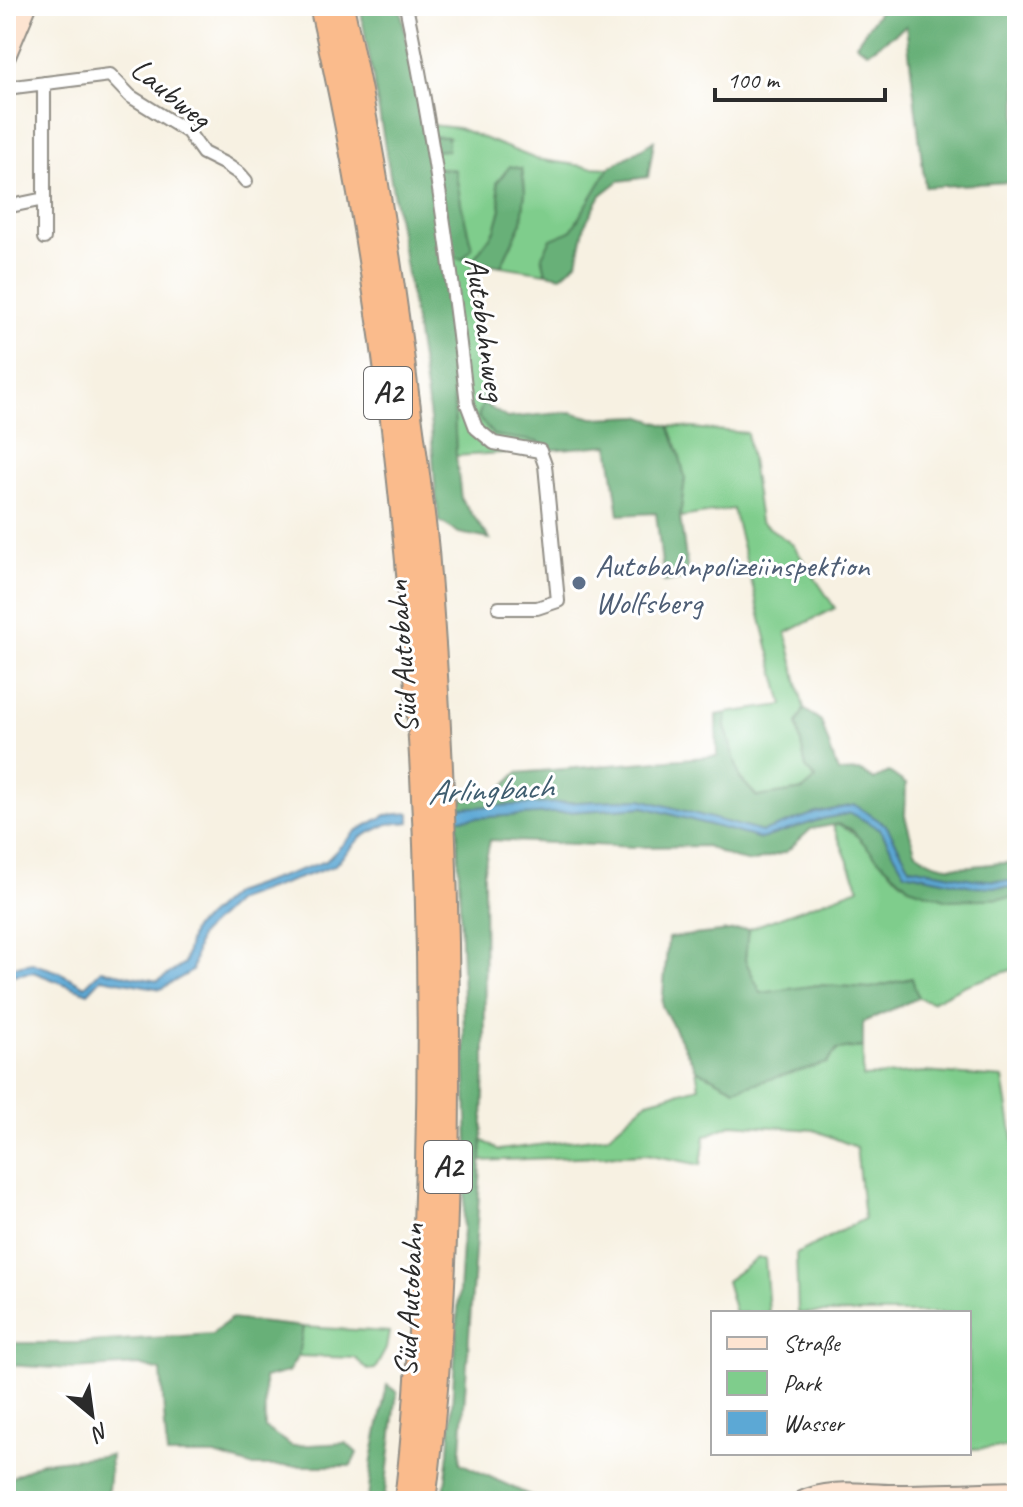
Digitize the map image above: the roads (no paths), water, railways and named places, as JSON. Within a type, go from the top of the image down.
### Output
[{"type":"highway","name":"Süd Autobahn","points":[[321,6],[338,77],[375,294],[406,547],[418,692],[433,785]]},
{"type":"highway","name":"Süd Autobahn","points":[[342,6],[357,73],[394,287],[426,546],[435,835],[449,1089],[445,1256],[434,1423],[424,1501]]},
{"type":"highway","name":"Süd Autobahn","points":[[406,1501],[415,1421],[425,1257],[435,835]]},
{"type":"main road","points":[[6,56],[27,6]]},
{"type":"main road","points":[[802,1501],[835,1493],[1017,1496]]},
{"type":"street","name":"Autobahnweg","points":[[406,6],[443,210],[467,404],[476,428],[494,443],[540,451],[545,465],[558,601],[537,608],[499,608]]},
{"type":"street","name":"Laubweg","points":[[6,88],[110,75],[130,96],[188,132],[203,153],[225,164],[246,181]]},
{"type":"street","points":[[44,83],[44,238]]},
{"type":"street","points":[[6,207],[44,199]]},
{"type":"water","name":"Arlingbach","points":[[641,799],[762,832],[816,813],[855,805],[886,825],[910,867],[973,879],[1017,882],[1017,888],[972,886],[905,872],[880,829],[851,813],[761,839],[644,807],[457,819],[457,808]]},
{"type":"water","name":"Arlingbach","points":[[410,813],[410,822],[388,824],[361,837],[334,866],[237,900],[199,936],[192,971],[161,989],[102,978],[88,993],[33,972],[6,976],[6,968],[32,963],[59,972],[85,986],[101,970],[158,981],[184,964],[192,930],[233,893],[326,861],[356,831],[386,815]]},
{"type":"place","name":"Autobahnpolizeiinspektion Wolfsberg","points":[[579,583]]}]
